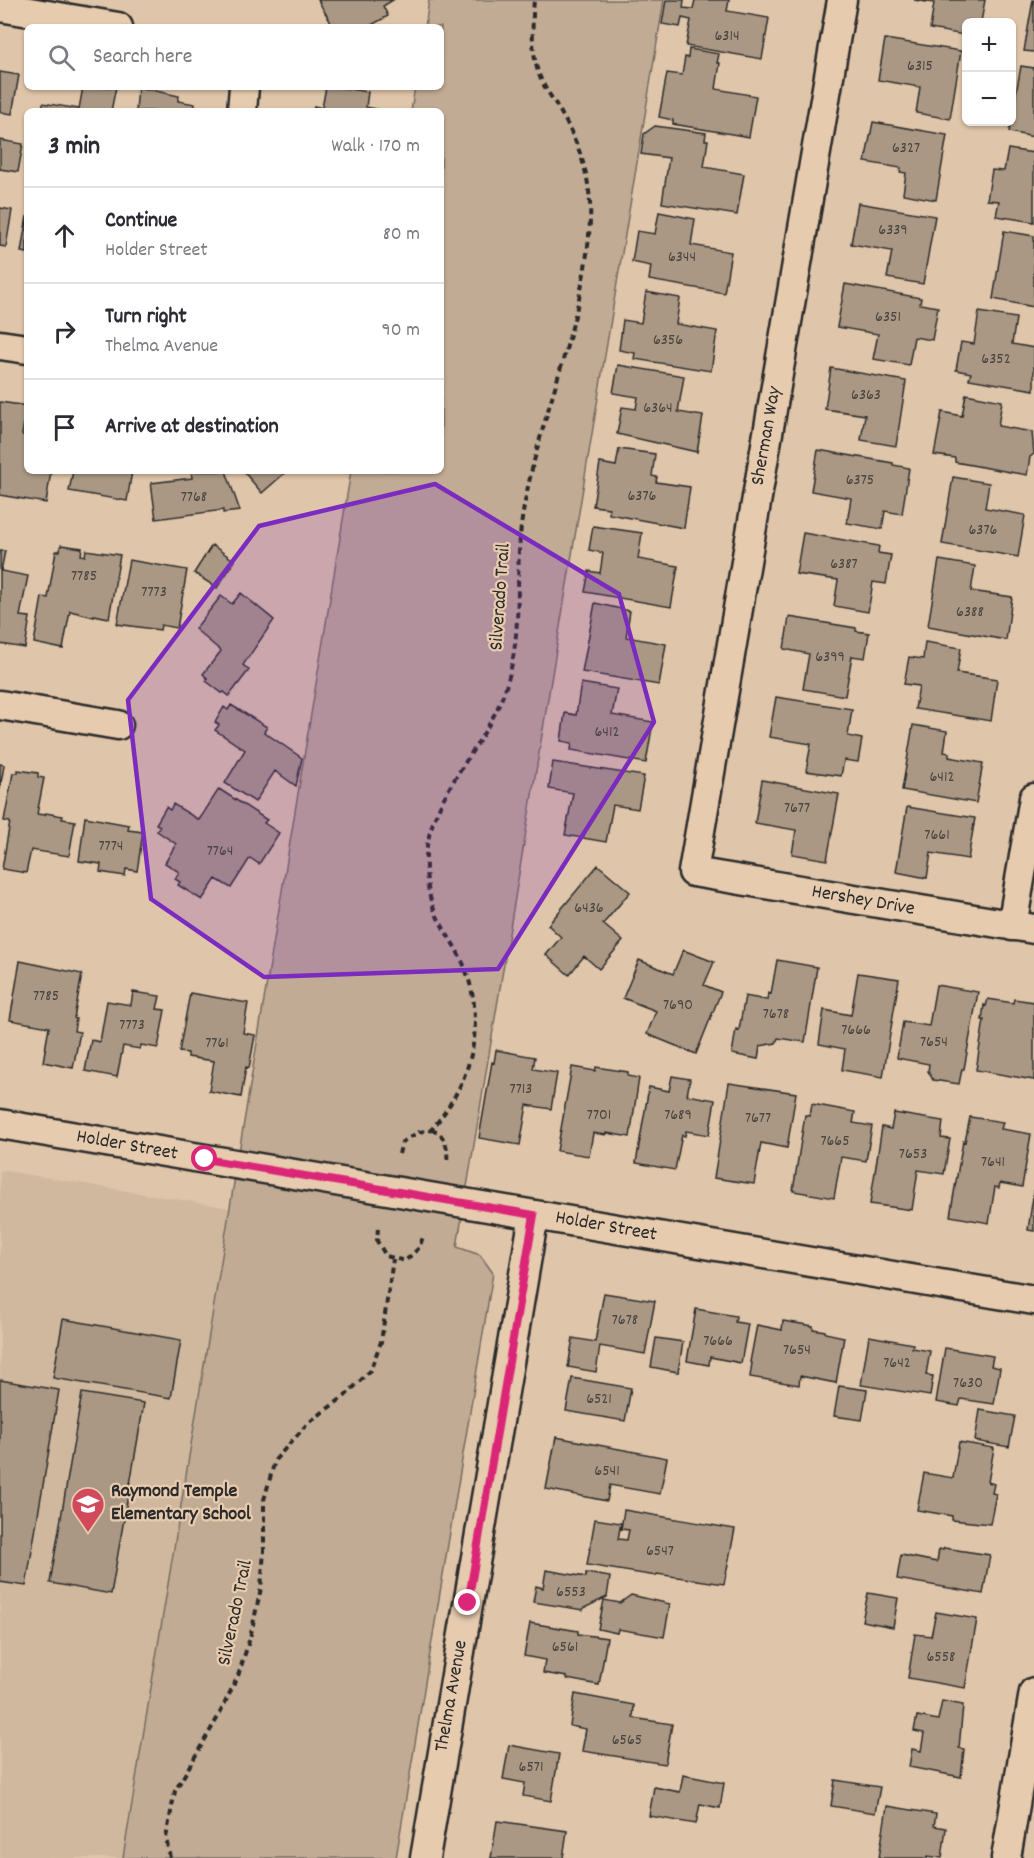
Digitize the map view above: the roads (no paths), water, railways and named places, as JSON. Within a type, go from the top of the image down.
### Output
[{"type":"street","name":"Sherman Way","points":[[693,872],[842,0]]},
{"type":"street","points":[[0,7],[100,24]]},
{"type":"street","points":[[242,108],[244,90]]},
{"type":"street","points":[[0,345],[24,349]]},
{"type":"street","points":[[0,705],[118,725]]},
{"type":"street","points":[[1023,927],[1034,798]]},
{"type":"street","name":"Hershey Drive","points":[[693,872],[1023,927]]},
{"type":"street","name":"Holder Street","points":[[0,1124],[1034,1300]]},
{"type":"street","name":"Thelma Avenue","points":[[425,1858],[534,1215]]},
{"type":"street","points":[[1006,1858],[1034,1692]]},
{"type":"place","name":"Raymond Temple Elementary School","points":[[88,1533]]}]
